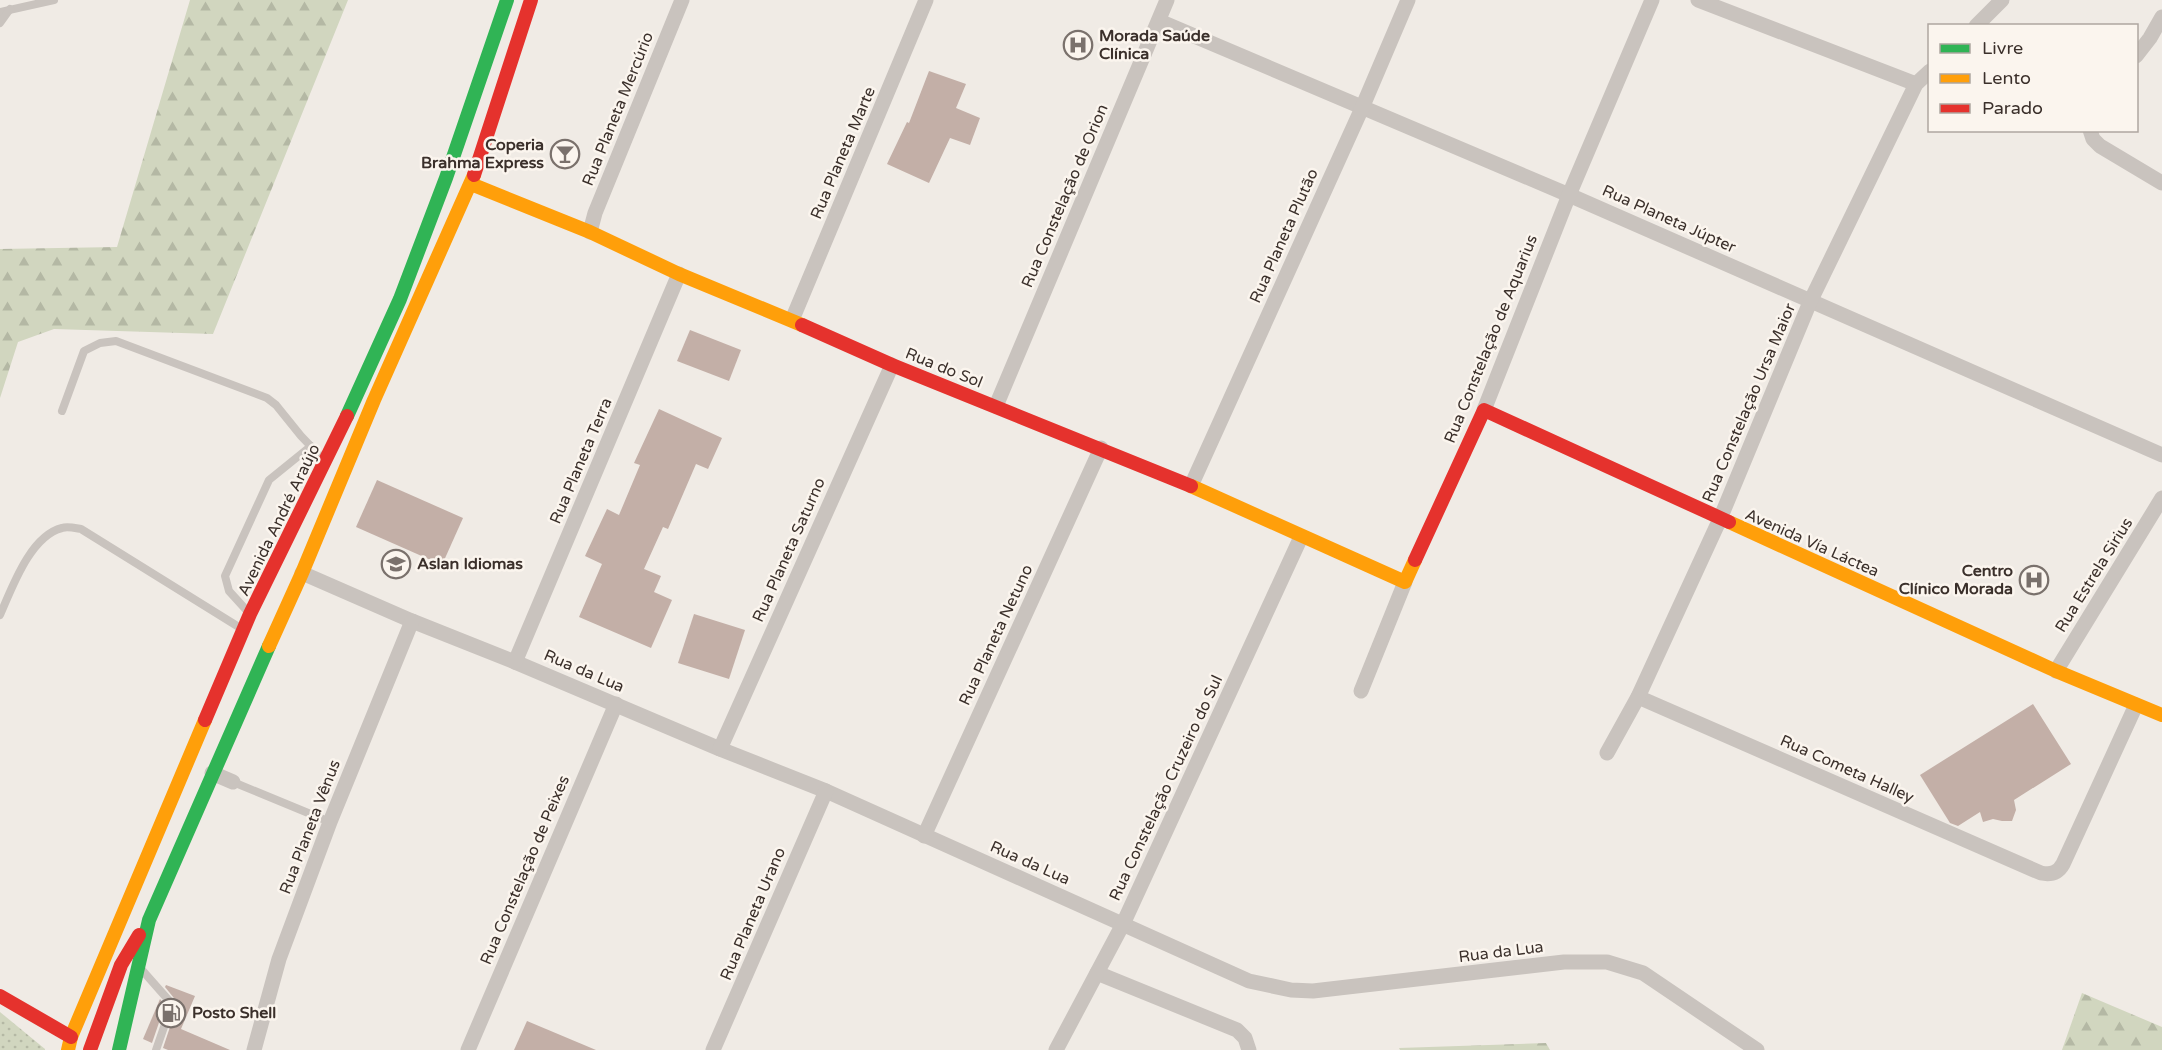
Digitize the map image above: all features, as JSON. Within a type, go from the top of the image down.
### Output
[{"type":"main road","name":"Avenida André Araújo","points":[[69,1044],[250,614],[326,462],[400,299],[446,178],[507,0]]},
{"type":"main road","points":[[90,1050],[121,965],[149,920],[302,573],[374,400],[471,184],[531,0]]},
{"type":"main road","name":"Rua do Sol","points":[[471,184],[590,232],[892,365],[1191,486],[1405,582]]},
{"type":"main road","name":"Avenida Vía Láctea","points":[[1484,410],[2056,671],[2162,715]]},
{"type":"main road","name":"Rua Constelação de Aquarius","points":[[1405,582],[1484,410]]},
{"type":"main road","points":[[119,1050],[149,920]]},
{"type":"main road","points":[[0,996],[69,1044]]},
{"type":"street","name":"Rua Planeta Mercúrio","points":[[590,232],[595,213],[682,0]]},
{"type":"street","name":"Rua Planeta Marte","points":[[792,320],[926,0]]},
{"type":"street","name":"Rua Constelação de Orion","points":[[996,406],[1167,0]]},
{"type":"street","name":"Rua Planeta Plutão","points":[[1191,486],[1362,108],[1408,0]]},
{"type":"street","name":"Rua Constelação de Aquarius","points":[[1484,410],[1569,195],[1652,0]]},
{"type":"street","points":[[1698,0],[1916,84]]},
{"type":"street","points":[[1978,24],[2002,0]]},
{"type":"street","points":[[2138,53],[2162,17]]},
{"type":"street","name":"Rua Planeta Júpter","points":[[1159,21],[1569,195],[2162,455]]},
{"type":"street","name":"Rua Constelação Ursa Maior","points":[[1607,753],[1638,697],[1720,519],[1810,302],[1916,84],[1928,72]]},
{"type":"street","points":[[2091,132],[2093,139],[2100,146],[2162,183]]},
{"type":"street","name":"Rua Planeta Terra","points":[[515,662],[679,273]]},
{"type":"street","name":"Rua Planeta Saturno","points":[[720,749],[892,365]]},
{"type":"street","name":"Rua Planeta Netuno","points":[[924,836],[1101,448]]},
{"type":"street","name":"Rua Estrela Sirius","points":[[2056,671],[2162,498]]},
{"type":"street","name":"Rua Constelação Cruzeiro do Sul","points":[[1056,1050],[1123,924],[1301,537]]},
{"type":"street","name":"Rua da Lua","points":[[302,573],[412,621],[826,791],[1249,981],[1291,990],[1342,988],[1564,962],[1608,962],[1643,973],[1757,1050]]},
{"type":"street","name":"Rua Constelação de Aquarius","points":[[1361,691],[1405,582]]},
{"type":"street","name":"Rua Planeta Vênus","points":[[254,1050],[279,959],[330,822],[412,621]]},
{"type":"street","name":"Rua Cometa Halley","points":[[1638,697],[2041,873],[2055,873],[2063,864],[2136,705]]},
{"type":"street","name":"Rua Constelação de Peixes","points":[[468,1050],[616,704]]},
{"type":"street","points":[[212,773],[233,782]]},
{"type":"street","name":"Rua Planeta Urano","points":[[713,1050],[826,791]]},
{"type":"street","points":[[1097,973],[1236,1030],[1245,1038],[1249,1050]]},
{"type":"lane","points":[[0,12],[54,0]]},
{"type":"lane","points":[[0,23],[10,9]]},
{"type":"lane","points":[[62,411],[84,351],[100,343],[116,341],[267,398],[276,405],[326,462]]},
{"type":"lane","points":[[250,614],[229,591],[225,576],[269,480],[311,446]]},
{"type":"lane","points":[[0,615],[21,570],[42,538],[62,527],[81,529],[243,630]]},
{"type":"lane","points":[[233,782],[330,822]]},
{"type":"lane","points":[[138,966],[172,1004],[156,1050]]},
{"type":"green space","points":[[190,0],[348,0],[213,334],[54,329],[18,342],[0,398],[0,249],[117,247]]},
{"type":"green space","points":[[2082,993],[2162,1027],[2162,1050],[2062,1050]]},
{"type":"green space","points":[[0,1012],[45,1049],[45,1050],[0,1050]]},
{"type":"green space","points":[[1546,1043],[1550,1050],[1400,1050],[1399,1048]]},
{"type":"building","points":[[929,71],[966,84],[956,108],[980,118],[970,145],[950,138],[929,183],[887,164],[907,122],[909,123]]},
{"type":"building","points":[[690,330],[741,350],[729,381],[677,361]]},
{"type":"building","points":[[659,409],[722,438],[708,469],[696,464],[668,529],[663,527],[644,569],[661,576],[654,592],[672,600],[651,648],[579,617],[602,564],[585,556],[607,509],[619,515],[640,465],[634,463]]},
{"type":"building","points":[[377,480],[463,518],[442,565],[356,527]]},
{"type":"building","points":[[694,614],[745,630],[729,679],[678,663]]},
{"type":"building","points":[[2033,704],[2071,764],[2014,800],[2016,810],[2012,821],[1993,819],[1983,822],[1980,812],[1958,826],[1950,823],[1920,775]]},
{"type":"building","points":[[166,985],[195,996],[181,1029],[230,1050],[168,1050],[163,1048],[178,1003],[165,987]]},
{"type":"building","points":[[160,999],[165,1005],[152,1043],[143,1039]]},
{"type":"building","points":[[527,1021],[596,1050],[514,1050]]},
{"type":"traffic: fast","points":[[347,416],[400,299],[446,178],[507,0]]},
{"type":"traffic: fast","points":[[119,1050],[149,920],[269,646]]},
{"type":"traffic: slow","points":[[269,646],[374,400],[474,175]]},
{"type":"traffic: slow","points":[[471,184],[590,232],[679,274],[802,325]]},
{"type":"traffic: slow","points":[[1191,486],[1405,582],[1415,560]]},
{"type":"traffic: slow","points":[[1729,522],[2056,671],[2162,715]]},
{"type":"traffic: slow","points":[[68,1050],[71,1037],[205,720]]},
{"type":"traffic: jam","points":[[474,175],[531,0]]},
{"type":"traffic: jam","points":[[802,325],[892,365],[1191,486]]},
{"type":"traffic: jam","points":[[1415,560],[1484,410],[1729,522]]},
{"type":"traffic: jam","points":[[205,720],[250,614],[347,416]]},
{"type":"traffic: jam","points":[[90,1050],[121,965],[139,935]]},
{"type":"traffic: jam","points":[[0,996],[71,1037]]},
{"type":"place","name":"Morada Saúde Clínica","points":[[1078,45]]},
{"type":"place","name":"Coperia Brahma Express","points":[[565,154]]},
{"type":"place","name":"Aslan Idiomas","points":[[396,564]]},
{"type":"place","name":"Centro Clínico Morada","points":[[2034,580]]},
{"type":"place","name":"Posto Shell","points":[[171,1013]]}]
